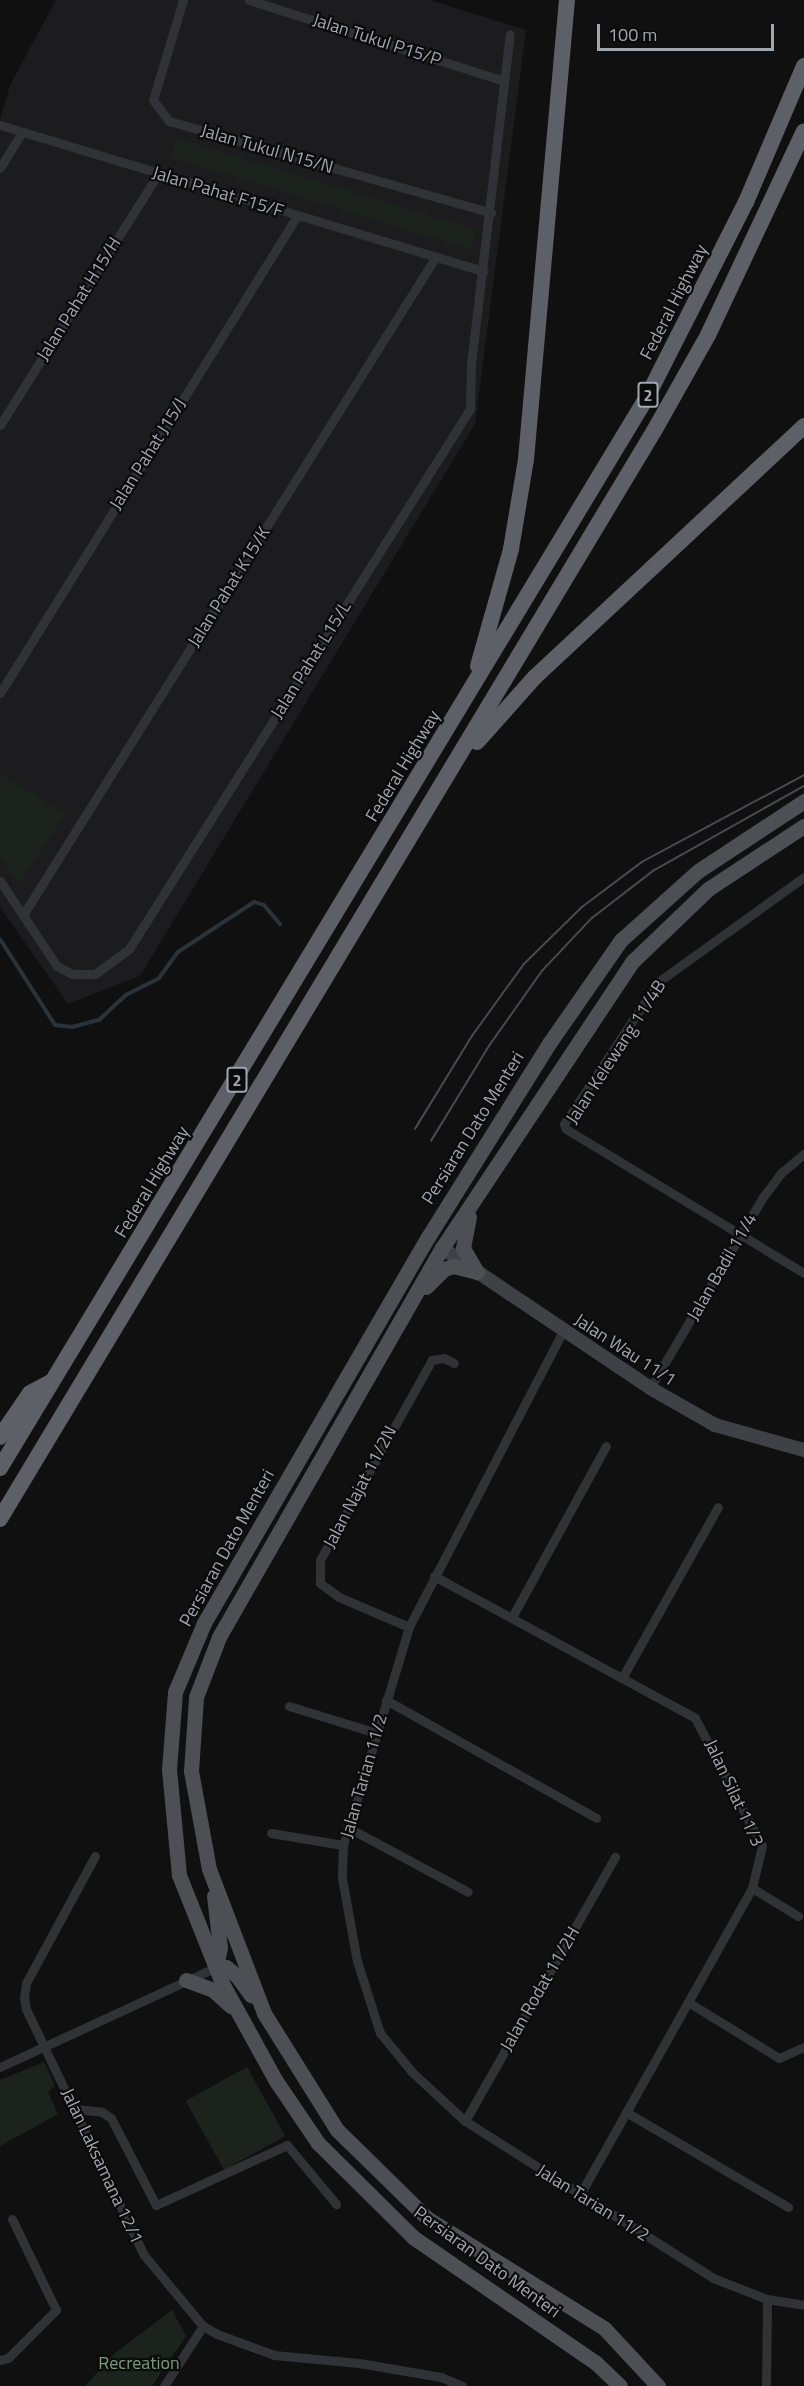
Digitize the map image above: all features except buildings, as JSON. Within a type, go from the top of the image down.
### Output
[{"type":"highway","points":[[471,690],[511,549],[526,459],[567,0]]},
{"type":"highway","name":"Federal Highway","points":[[0,1468],[646,399],[694,309],[804,66]]},
{"type":"highway","name":"2","points":[[0,1519],[452,770],[708,335],[804,131]]},
{"type":"highway","points":[[452,770],[535,677],[804,426]]},
{"type":"highway","points":[[0,1437],[30,1393],[51,1381]]},
{"type":"main road","name":"Persiaran Dato Menteri","points":[[620,2386],[596,2363],[413,2237],[318,2143],[276,2081],[216,1967],[179,1875],[170,1769],[175,1692],[204,1623],[438,1221],[550,1042],[621,940],[698,872],[804,801]]},
{"type":"main road","name":"Persiaran Dato Menteri","points":[[658,2386],[604,2328],[429,2219],[337,2130],[264,2013],[213,1878],[191,1771],[196,1697],[219,1637],[442,1248],[633,961],[708,890],[804,826]]},
{"type":"main road","points":[[477,1272],[463,1248],[462,1237],[482,1187]]},
{"type":"main road","points":[[438,1221],[436,1237],[442,1248]]},
{"type":"main road","points":[[420,1252],[430,1245],[442,1248]]},
{"type":"main road","points":[[408,1308],[444,1269],[453,1266],[477,1272]]},
{"type":"main road","points":[[213,1878],[219,1947],[216,1967],[226,1967],[237,1976],[264,2013]]},
{"type":"main road","points":[[208,1948],[193,1977],[213,1990],[238,2012]]},
{"type":"street","name":"Jalan Tukul N15/N","points":[[183,0],[153,100],[169,121],[491,213]]},
{"type":"street","name":"Jalan Tukul P15/P","points":[[249,0],[504,81]]},
{"type":"street","name":"Jalan Pahat L15/L","points":[[0,881],[48,959],[72,974],[94,974],[129,949],[470,409],[471,364],[491,213],[510,34]]},
{"type":"street","name":"Jalan Pahat F15/F","points":[[0,125],[435,258]]},
{"type":"street","points":[[0,168],[22,132]]},
{"type":"street","name":"Jalan Pahat H15/H","points":[[0,425],[158,174]]},
{"type":"street","name":"Jalan Pahat J15/J","points":[[0,693],[297,216]]},
{"type":"street","points":[[435,258],[483,271]]},
{"type":"street","name":"Jalan Pahat K15/K","points":[[23,915],[435,258]]},
{"type":"street","name":"Jalan Kelewang 11/4B","points":[[741,1236],[566,1129],[564,1124],[658,982],[804,878]]},
{"type":"street","name":"Jalan Badil 11/4","points":[[650,1388],[781,1173],[804,1154]]},
{"type":"street","points":[[741,1236],[804,1273]]},
{"type":"street","name":"Jalan Wau 11/1","points":[[442,1248],[650,1388],[715,1425],[804,1450]]},
{"type":"street","name":"Jalan Tarian 11/2","points":[[563,1330],[409,1626],[347,1827],[342,1878],[347,1920],[380,2033],[412,2072],[465,2121],[713,2278],[767,2299],[804,2305]]},
{"type":"street","name":"Jalan Najat 11/2N","points":[[409,1626],[339,1598],[320,1583],[320,1560],[432,1360],[444,1358],[454,1364]]},
{"type":"street","points":[[512,1617],[606,1446]]},
{"type":"street","points":[[622,1678],[718,1507]]},
{"type":"street","name":"Jalan Silat 11/3","points":[[434,1576],[512,1617],[702,1724],[762,1846],[752,1888],[580,2195]]},
{"type":"street","points":[[386,1700],[596,1818]]},
{"type":"street","points":[[289,1706],[376,1733]]},
{"type":"street","points":[[347,1827],[468,1892]]},
{"type":"street","points":[[271,1833],[344,1845]]},
{"type":"street","name":"Jalan Laksamana 12/1","points":[[95,1856],[26,1983],[26,2009],[46,2044],[128,2229],[144,2255],[203,2326],[274,2355],[359,2363],[441,2377],[462,2386]]},
{"type":"street","name":"Jalan Rodat 11/2H","points":[[465,2121],[615,1857]]},
{"type":"street","points":[[752,1888],[798,1916]]},
{"type":"street","points":[[0,2067],[216,1967]]},
{"type":"street","points":[[688,2002],[779,2058],[804,2047]]},
{"type":"street","points":[[75,2109],[102,2112],[111,2118],[156,2205],[287,2145],[336,2204]]},
{"type":"street","points":[[626,2112],[788,2207]]},
{"type":"street","points":[[0,2360],[8,2358],[56,2310],[12,2219]]},
{"type":"street","points":[[766,2386],[767,2299]]},
{"type":"street","points":[[164,2386],[203,2326]]},
{"type":"shaded area","points":[[56,0],[430,0],[526,30],[475,424],[140,976],[68,1004],[0,907],[0,119],[10,85]]},
{"type":"green space","points":[[176,138],[476,230],[470,249],[170,157]]},
{"type":"green space","points":[[0,773],[65,814],[23,878],[17,881],[0,857]]},
{"type":"green space","points":[[44,2062],[55,2086],[48,2092],[58,2114],[0,2146],[0,2080]]},
{"type":"green space","points":[[247,2067],[285,2136],[224,2170],[186,2101]]},
{"type":"green space","name":"Recreation","points":[[172,2310],[186,2336],[152,2386],[85,2386],[114,2354]]},
{"type":"waterway","points":[[0,939],[55,1025],[72,1027],[99,1020],[126,995],[159,978],[178,952],[254,902],[264,905],[280,924]]},
{"type":"tram line","points":[[415,1129],[472,1036],[524,964],[582,907],[642,862],[804,775]]},
{"type":"tram line","points":[[431,1141],[489,1046],[542,971],[592,918],[653,871],[804,786]]}]
